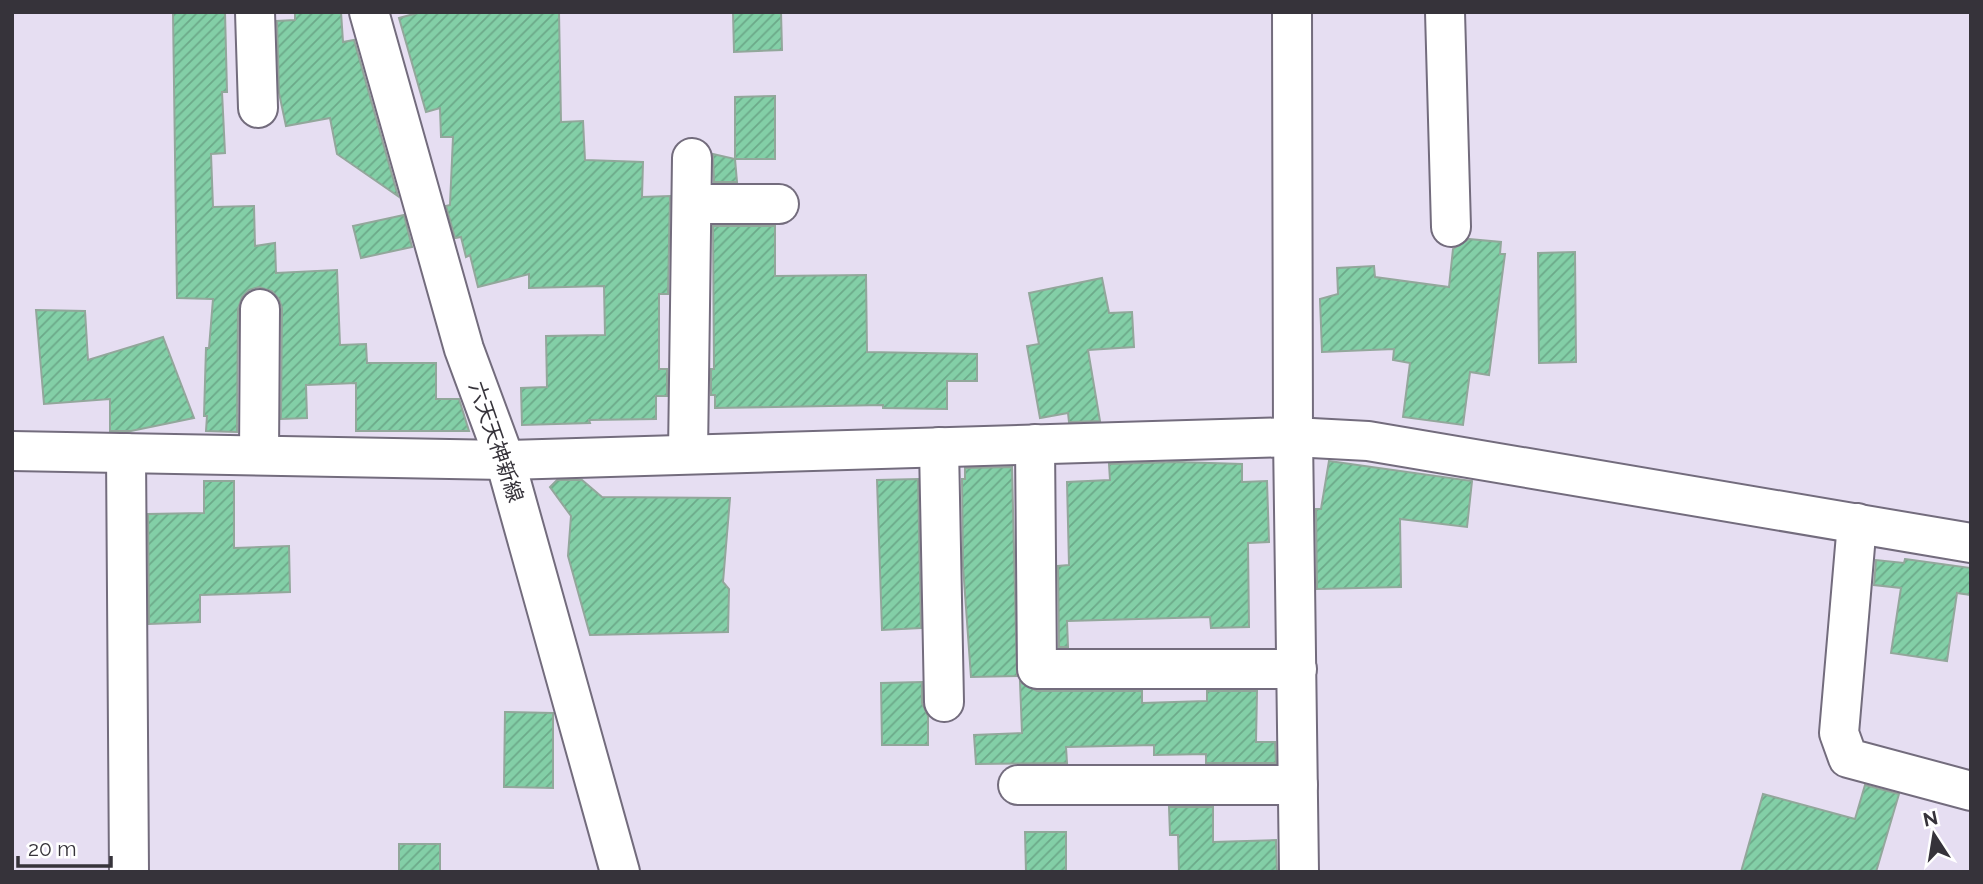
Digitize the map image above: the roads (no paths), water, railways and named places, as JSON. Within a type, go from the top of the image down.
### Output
[{"type":"street","points":[[256,12],[258,108]]},
{"type":"street","name":"六天天神新線","points":[[369,12],[464,349],[505,460],[620,872]]},
{"type":"street","points":[[1292,12],[1293,437],[1299,872]]},
{"type":"street","points":[[1446,12],[1451,227]]},
{"type":"street","points":[[688,454],[692,158]]},
{"type":"street","points":[[692,204],[779,204]]},
{"type":"street","points":[[259,455],[260,309]]},
{"type":"street","points":[[12,451],[505,460],[1293,437],[1368,441],[1971,543]]},
{"type":"street","points":[[1035,444],[1037,669],[1297,669]]},
{"type":"street","points":[[939,447],[944,702]]},
{"type":"street","points":[[126,453],[130,872]]},
{"type":"street","points":[[1857,523],[1839,733],[1848,758],[1971,792]]},
{"type":"street","points":[[1018,785],[1298,785]]}]
